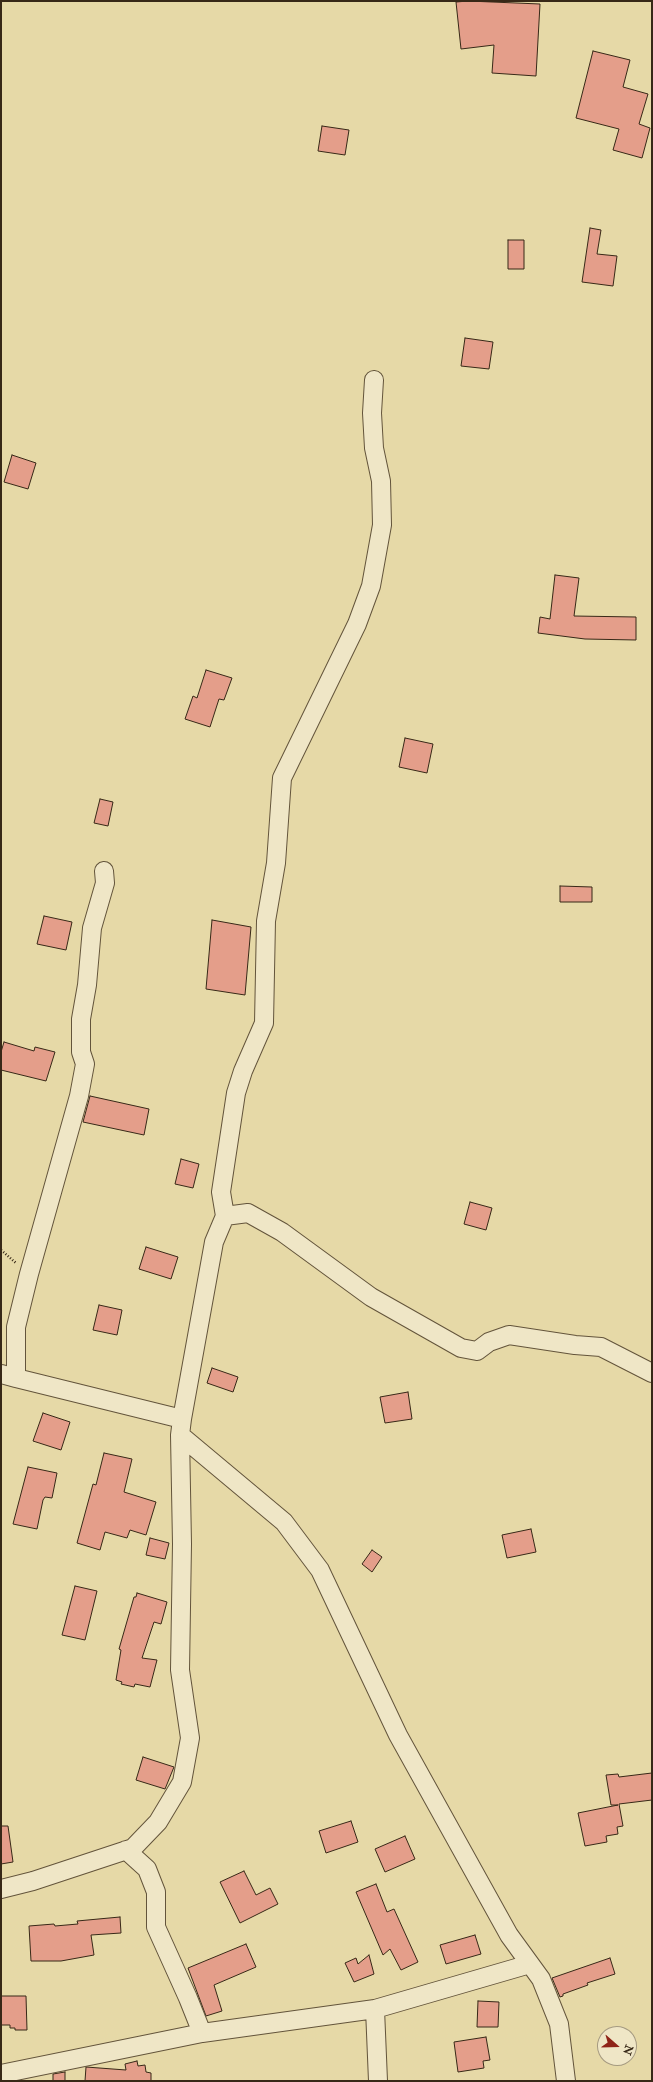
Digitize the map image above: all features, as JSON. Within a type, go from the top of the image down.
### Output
[{"type":"street","points":[[1,1889],[133,1848],[158,1822],[182,1782],[190,1738],[180,1670],[182,1544],[181,1427],[214,1242],[225,1216],[221,1192],[236,1094],[243,1071],[264,1024],[266,921],[276,863],[282,778],[357,624],[371,586],[382,525],[382,481],[374,448],[372,413],[374,380]]},
{"type":"street","points":[[104,870],[105,883],[92,928],[88,984],[81,1019],[81,1052],[85,1064],[73,1119],[29,1274],[16,1327],[8,1376],[181,1427],[284,1522],[320,1570],[398,1735],[509,1935],[541,1979],[560,2024],[566,2081]]},
{"type":"street","points":[[225,1216],[248,1213],[282,1232],[371,1297],[461,1348],[477,1351],[489,1342],[509,1335],[568,1344],[601,1347],[652,1373]]},
{"type":"street","points":[[126,1850],[147,1869],[156,1892],[156,1927],[202,2033]]},
{"type":"street","points":[[1,2074],[202,2033],[375,2009],[530,1964]]},
{"type":"street","points":[[375,2009],[378,2081]]},
{"type":"building","points":[[468,1],[540,4],[536,76],[492,73],[494,45],[461,49],[456,2]]},
{"type":"building","points":[[593,51],[630,60],[623,87],[648,94],[639,124],[650,128],[642,158],[613,150],[619,129],[576,118]]},
{"type":"building","points":[[322,126],[349,130],[345,155],[318,151]]},
{"type":"building","points":[[590,228],[601,230],[597,254],[617,256],[613,286],[582,282]]},
{"type":"building","points":[[508,240],[524,240],[524,269],[508,269]]},
{"type":"building","points":[[465,338],[493,342],[489,369],[461,366]]},
{"type":"building","points":[[12,455],[36,463],[28,489],[4,482]]},
{"type":"building","points":[[555,575],[579,578],[574,616],[636,617],[636,640],[585,639],[538,633],[540,617],[550,619]]},
{"type":"building","points":[[206,670],[232,678],[224,700],[219,699],[210,727],[185,719],[193,696],[197,698]]},
{"type":"building","points":[[405,738],[433,744],[427,773],[399,767]]},
{"type":"building","points":[[100,799],[113,802],[108,826],[94,823]]},
{"type":"building","points":[[560,886],[592,887],[592,902],[560,902]]},
{"type":"building","points":[[44,916],[72,922],[66,950],[37,944]]},
{"type":"building","points":[[212,920],[251,927],[245,995],[206,989]]},
{"type":"building","points":[[4,1042],[34,1051],[35,1047],[55,1052],[46,1081],[1,1070],[1,1052]]},
{"type":"building","points":[[90,1096],[149,1109],[144,1135],[83,1122]]},
{"type":"building","points":[[181,1159],[199,1164],[193,1188],[175,1184]]},
{"type":"building","points":[[470,1202],[492,1208],[486,1230],[464,1224]]},
{"type":"building","points":[[146,1247],[178,1257],[171,1279],[139,1269]]},
{"type":"building","points":[[99,1305],[122,1310],[117,1335],[93,1330]]},
{"type":"building","points":[[212,1368],[238,1377],[233,1392],[207,1383]]},
{"type":"building","points":[[408,1392],[412,1419],[385,1423],[380,1397]]},
{"type":"building","points":[[43,1413],[70,1422],[61,1450],[33,1441]]},
{"type":"building","points":[[104,1453],[132,1459],[124,1492],[156,1502],[146,1535],[130,1530],[127,1538],[105,1532],[100,1550],[77,1543],[93,1484],[96,1485]]},
{"type":"building","points":[[28,1467],[57,1473],[52,1498],[45,1497],[43,1500],[37,1529],[13,1524]]},
{"type":"building","points":[[531,1529],[536,1552],[507,1558],[502,1535]]},
{"type":"building","points":[[150,1538],[169,1543],[165,1559],[146,1555]]},
{"type":"building","points":[[372,1550],[382,1557],[372,1572],[362,1564]]},
{"type":"building","points":[[75,1586],[97,1591],[85,1640],[62,1635]]},
{"type":"building","points":[[137,1593],[167,1602],[161,1624],[154,1622],[142,1658],[157,1660],[150,1687],[135,1684],[134,1687],[121,1684],[122,1682],[116,1680],[121,1650],[119,1649],[134,1597],[136,1597]]},
{"type":"building","points":[[143,1757],[174,1767],[165,1789],[136,1780]]},
{"type":"building","points":[[652,1773],[652,1800],[619,1804],[623,1826],[617,1827],[618,1834],[606,1836],[607,1842],[585,1846],[578,1813],[618,1805],[611,1805],[606,1775],[618,1774],[619,1777]]},
{"type":"building","points":[[351,1821],[358,1842],[326,1853],[319,1831]]},
{"type":"building","points":[[1,1826],[8,1826],[13,1862],[1,1864]]},
{"type":"building","points":[[405,1836],[415,1859],[385,1872],[375,1849]]},
{"type":"building","points":[[244,1871],[256,1895],[270,1888],[278,1904],[240,1923],[220,1882]]},
{"type":"building","points":[[376,1884],[387,1912],[394,1909],[418,1962],[401,1970],[390,1949],[383,1955],[356,1892]]},
{"type":"building","points":[[120,1917],[121,1933],[91,1935],[94,1955],[61,1961],[31,1961],[29,1926],[78,1924],[77,1921]]},
{"type":"building","points":[[475,1935],[481,1954],[446,1964],[440,1945]]},
{"type":"building","points":[[246,1944],[256,1967],[214,1985],[222,2011],[206,2016],[188,1968]]},
{"type":"building","points":[[369,1955],[374,1974],[354,1982],[345,1963],[356,1958],[358,1964]]},
{"type":"building","points":[[610,1958],[615,1974],[587,1983],[588,1985],[563,1994],[563,1996],[560,1997],[552,1978]]},
{"type":"building","points":[[1,1996],[26,1996],[27,2030],[15,2030],[15,2028],[10,2028],[10,2025],[1,2025]]},
{"type":"building","points":[[478,2001],[499,2002],[498,2027],[477,2027]]},
{"type":"building","points":[[486,2037],[490,2060],[483,2061],[484,2068],[458,2072],[454,2042]]},
{"type":"building","points":[[137,2061],[138,2066],[145,2065],[146,2072],[151,2073],[151,2081],[85,2081],[86,2067],[126,2070],[125,2064]]},
{"type":"building","points":[[65,2072],[65,2081],[53,2081],[53,2074]]}]
